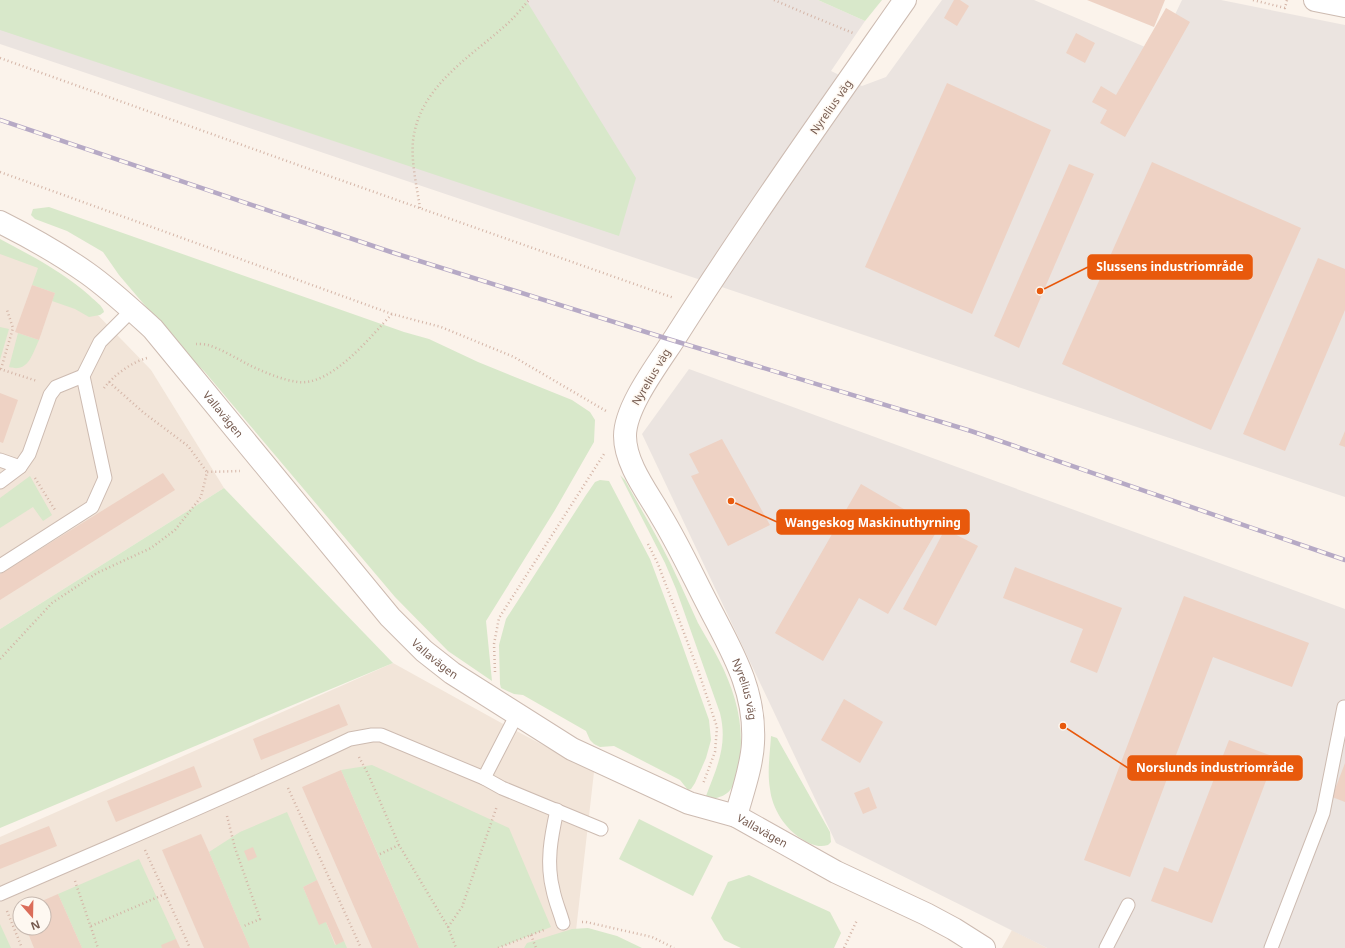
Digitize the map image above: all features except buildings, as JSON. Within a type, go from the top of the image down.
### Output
[{"type":"street","name":"Nyrelius väg","points":[[736,816],[751,759],[753,744],[752,714],[748,692],[732,652],[673,536],[632,466],[626,448],[626,422],[639,395],[721,266],[904,0]]},
{"type":"street","points":[[1315,0],[1345,6]]},
{"type":"street","name":"Vallavägen","points":[[0,222],[41,243],[88,273],[153,329],[390,616],[424,651],[452,673],[572,749],[689,803],[736,816],[836,872],[940,921],[984,948]]},
{"type":"lane","points":[[0,566],[92,508],[105,478],[83,376],[100,342],[132,310]]},
{"type":"lane","points":[[0,482],[20,467],[29,454],[50,395],[56,387],[83,376]]},
{"type":"lane","points":[[0,460],[20,467]]},
{"type":"lane","points":[[1271,948],[1323,813],[1344,707]]},
{"type":"lane","points":[[484,778],[517,714]]},
{"type":"lane","points":[[0,894],[281,772],[350,738],[372,735],[381,735],[484,778],[502,788],[602,829]]},
{"type":"lane","points":[[557,810],[550,842],[549,864],[552,890],[563,923]]},
{"type":"lane","points":[[1106,948],[1128,905]]},
{"type":"path","points":[[420,208],[413,155],[418,119],[423,107],[433,92],[450,72],[508,24],[529,0]]},
{"type":"path","points":[[774,0],[856,33]]},
{"type":"path","points":[[1253,0],[1285,8],[1287,0]]},
{"type":"path","points":[[0,58],[680,300]]},
{"type":"path","points":[[0,172],[392,314],[441,327],[514,357],[626,422]]},
{"type":"path","points":[[7,310],[13,328],[0,369],[56,387]]},
{"type":"path","points":[[90,410],[100,393],[109,382],[125,369],[144,358],[173,353],[193,344],[207,344],[258,369],[286,379],[300,382],[311,381],[325,376],[351,358],[392,314]]},
{"type":"path","points":[[0,659],[52,603],[96,573],[151,548],[175,530],[201,497],[207,472],[188,446],[144,413],[109,382]]},
{"type":"path","points":[[495,700],[494,644],[499,618],[605,452]]},
{"type":"path","points":[[207,472],[255,471],[268,468]]},
{"type":"path","points":[[32,473],[56,513]]},
{"type":"path","points":[[350,738],[368,774],[399,845],[448,927],[456,948]]},
{"type":"path","points":[[281,772],[361,948]]},
{"type":"path","points":[[448,927],[462,907],[493,819],[502,788]]},
{"type":"path","points":[[222,798],[235,848],[260,919],[244,926]]},
{"type":"path","points":[[138,834],[190,948]]},
{"type":"path","points":[[380,854],[399,845]]},
{"type":"path","points":[[69,864],[98,948]]},
{"type":"path","points":[[91,926],[165,894]]},
{"type":"path","points":[[6,910],[22,948]]},
{"type":"path","points":[[844,948],[857,920]]},
{"type":"path","points":[[498,948],[563,923],[586,922],[652,937],[674,948]]},
{"type":"path","points":[[531,935],[536,948]]},
{"type":"shaded area","points":[[0,0],[818,0],[865,21],[831,71],[862,86],[886,77],[942,0],[1034,0],[1157,52],[1182,0],[1221,0],[1345,25],[1345,497],[0,44]]},
{"type":"shaded area","points":[[0,246],[59,275],[151,370],[224,488],[0,629]]},
{"type":"shaded area","points":[[689,369],[1345,609],[1345,948],[1047,948],[836,843],[642,434]]},
{"type":"shaded area","points":[[393,663],[594,772],[574,948],[0,948],[0,837]]},
{"type":"shaded area","points":[[1012,930],[1047,948],[1002,948]]},
{"type":"green space","points":[[0,0],[526,0],[636,178],[619,236],[0,30]]},
{"type":"green space","points":[[818,0],[882,0],[865,21]]},
{"type":"green space","points":[[49,207],[404,332],[429,339],[478,362],[572,400],[590,412],[595,420],[594,442],[555,510],[486,621],[492,681],[448,651],[395,597],[204,371],[188,356],[119,275],[103,252],[67,231],[35,219],[31,215],[33,209]]},
{"type":"green space","points":[[0,239],[69,279],[80,287],[102,308],[104,312],[100,315],[89,317],[75,309],[52,301],[55,293],[32,285],[38,268],[0,254]]},
{"type":"green space","points":[[0,327],[9,329],[0,360]]},
{"type":"green space","points":[[18,333],[39,340],[31,357],[25,365],[15,368],[9,367]]},
{"type":"green space","points":[[620,475],[625,480],[656,535],[698,623],[717,655],[731,687],[740,729],[740,757],[736,778],[730,791],[727,794],[717,798],[711,799],[706,796],[722,746],[723,735],[720,713],[676,589],[665,563]]},
{"type":"green space","points":[[30,476],[52,515],[43,521],[33,507],[0,528],[0,498]]},
{"type":"green space","points":[[600,480],[609,481],[650,559],[709,720],[711,740],[706,758],[695,783],[691,789],[688,790],[680,780],[614,746],[600,747],[594,744],[590,740],[586,731],[523,695],[514,694],[501,688],[499,645],[506,619],[586,495],[595,482]]},
{"type":"green space","points":[[224,488],[393,663],[0,828],[0,629]]},
{"type":"green space","points":[[771,736],[777,738],[830,832],[831,842],[828,845],[814,845],[802,839],[790,830],[780,817],[773,803],[769,783]]},
{"type":"green space","points":[[372,765],[509,828],[551,927],[498,948],[419,948],[341,770]]},
{"type":"green space","points":[[287,812],[317,880],[303,887],[309,901],[326,922],[335,945],[344,941],[347,948],[250,948],[209,852],[240,832]]},
{"type":"green space","points":[[639,819],[713,856],[693,896],[619,859]]},
{"type":"green space","points":[[139,859],[176,939],[162,948],[82,948],[58,894]]},
{"type":"green space","points":[[749,875],[830,912],[841,933],[834,948],[741,948],[724,940],[711,918],[728,882]]},
{"type":"green space","points":[[0,924],[11,948],[0,948]]},
{"type":"green space","points":[[588,928],[617,936],[642,948],[524,948],[527,943],[572,929]]},
{"type":"railway","points":[[0,120],[391,252],[665,338],[971,431],[1345,560]]},
{"type":"place","name":"Slussens industriområde","points":[[1040,291]]},
{"type":"place","name":"Wangeskog Maskinuthyrning","points":[[731,501]]},
{"type":"place","name":"Norslunds industriområde","points":[[1063,726]]}]
